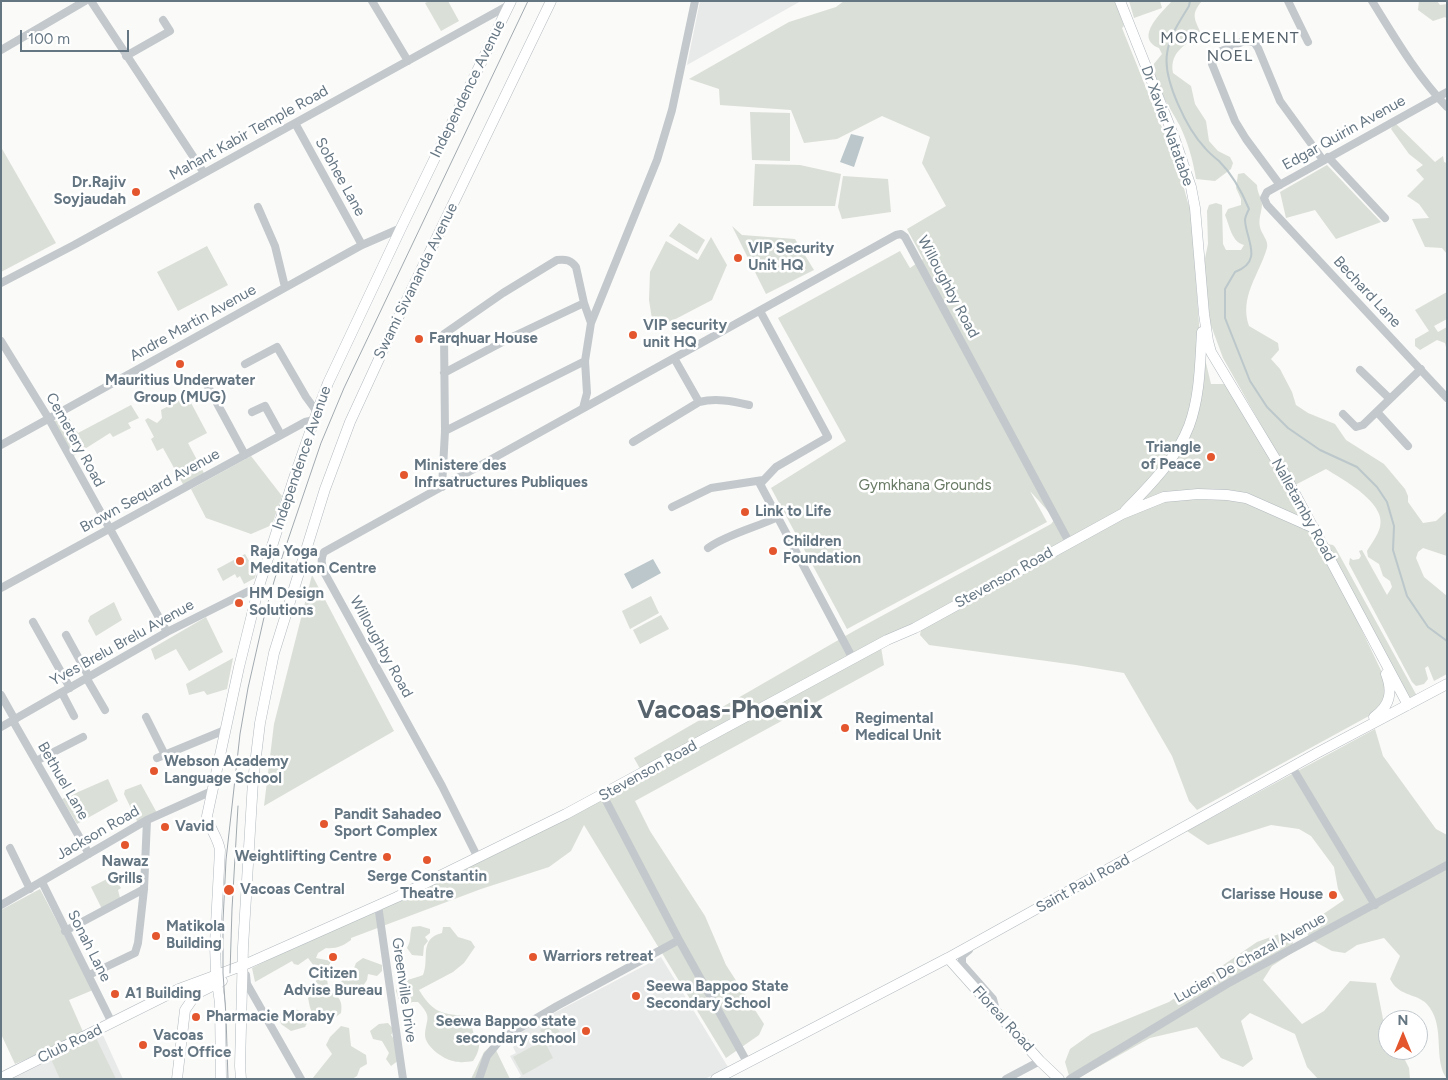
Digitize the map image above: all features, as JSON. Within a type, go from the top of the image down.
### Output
[{"type":"street","points":[[1,50],[85,1]]},
{"type":"street","points":[[91,1],[204,173]]},
{"type":"street","points":[[372,1],[408,61]]},
{"type":"street","name":"Swami Sivananda Avenue","points":[[244,966],[254,781],[260,723],[274,653],[299,568],[325,489],[350,422],[396,322],[551,1]]},
{"type":"street","points":[[583,408],[587,393],[585,361],[591,322],[663,144],[695,1]]},
{"type":"street","name":"Dr Xavier Natatabe","points":[[1120,1],[1177,145],[1191,187],[1195,208],[1204,314]]},
{"type":"street","points":[[1288,1],[1308,42]]},
{"type":"street","points":[[1372,1],[1400,46],[1437,97],[1447,107]]},
{"type":"street","name":"Mahant Kabir Temple Road","points":[[1,283],[74,245],[408,61],[509,2]]},
{"type":"street","name":"Independence Avenue","points":[[216,979],[215,944],[220,850],[207,816],[259,586],[315,416],[328,383],[509,2]]},
{"type":"street","points":[[126,56],[170,31],[163,20]]},
{"type":"street","points":[[1280,185],[1246,139],[1235,120],[1212,64],[1217,53],[1244,41],[1254,42],[1280,101],[1325,159],[1385,218]]},
{"type":"street","name":"Edgar Quirin Avenue","points":[[1267,205],[1264,198],[1267,192],[1447,92]]},
{"type":"street","name":"Sobhee Lane","points":[[294,123],[362,245]]},
{"type":"street","name":"Bechard Lane","points":[[1267,205],[1447,398]]},
{"type":"street","points":[[258,207],[275,246],[285,287]]},
{"type":"street","name":"Andre Martin Avenue","points":[[1,445],[362,245],[401,228]]},
{"type":"street","name":"Willoughby Road","points":[[478,858],[442,786],[324,572],[321,557],[328,550],[442,486],[896,235],[901,234],[905,237],[1069,542]]},
{"type":"street","points":[[442,486],[444,334],[503,293],[557,260],[567,259],[576,268],[584,303],[591,322]]},
{"type":"street","points":[[444,373],[510,338],[584,303]]},
{"type":"street","points":[[760,311],[828,437],[776,467],[760,484],[853,659]]},
{"type":"street","name":"Stevenson Road","points":[[1122,514],[1159,476],[1177,451],[1189,426],[1196,398],[1204,314]]},
{"type":"street","name":"Nalletamby Road","points":[[1204,314],[1211,352],[1284,474],[1408,704]]},
{"type":"street","name":"Cemetery Road","points":[[1,341],[49,419],[167,632]]},
{"type":"street","points":[[245,364],[276,347],[306,397],[315,416]]},
{"type":"street","points":[[674,358],[699,402]]},
{"type":"street","points":[[444,431],[585,361]]},
{"type":"street","points":[[1343,414],[1353,426],[1358,427],[1377,412],[1421,369]]},
{"type":"street","points":[[1360,370],[1390,399]]},
{"type":"street","points":[[585,377],[590,390],[595,396],[601,398]]},
{"type":"street","points":[[205,381],[245,454]]},
{"type":"street","points":[[633,442],[699,402],[710,400],[730,401],[749,405]]},
{"type":"street","points":[[252,412],[265,406],[282,435]]},
{"type":"street","points":[[1377,412],[1408,446]]},
{"type":"street","name":"Brown Sequard Avenue","points":[[1,588],[315,416]]},
{"type":"street","points":[[672,507],[711,488],[763,480]]},
{"type":"street","name":"Stevenson Road","points":[[216,979],[478,858],[603,796],[1122,514],[1164,497],[1198,494],[1226,495],[1246,498],[1314,528]]},
{"type":"street","points":[[708,548],[719,540],[758,527],[778,517]]},
{"type":"street","name":"Yves Brelu Brelu Avenue","points":[[1,727],[167,632],[259,586]]},
{"type":"street","points":[[1350,736],[1382,712],[1388,704],[1390,690],[1386,674],[1362,620]]},
{"type":"street","points":[[33,622],[70,688]]},
{"type":"street","points":[[66,635],[105,710]]},
{"type":"street","name":"Saint Paul Road","points":[[716,1079],[948,958],[1292,767],[1447,684]]},
{"type":"street","points":[[62,693],[74,716]]},
{"type":"street","name":"Bethuel Lane","points":[[1,695],[89,854]]},
{"type":"street","points":[[146,717],[161,757],[225,730]]},
{"type":"street","points":[[36,761],[82,737]]},
{"type":"street","points":[[1292,767],[1375,905]]},
{"type":"street","name":"Jackson Road","points":[[1,905],[147,820],[212,790]]},
{"type":"street","points":[[603,796],[679,940],[747,1062]]},
{"type":"street","points":[[89,976],[135,953],[138,943],[144,890],[147,820]]},
{"type":"street","points":[[10,848],[30,888]]},
{"type":"street","name":"Lucien De Chazal Avenue","points":[[1070,1079],[1228,984],[1447,865]]},
{"type":"street","name":"Sonah Lane","points":[[42,882],[112,1023]]},
{"type":"street","points":[[65,931],[144,890]]},
{"type":"street","name":"Greenville Drive","points":[[378,905],[403,1079]]},
{"type":"street","points":[[996,1012],[993,999],[963,967],[961,960],[965,952],[991,938],[997,931]]},
{"type":"street","points":[[479,1079],[487,1056],[501,1039],[557,1006],[679,940]]},
{"type":"street","name":"Floreal Road","points":[[948,958],[1040,1061],[1059,1079]]},
{"type":"street","points":[[241,1079],[244,966]]},
{"type":"street","points":[[244,966],[247,984],[301,1079]]},
{"type":"street","points":[[177,1079],[185,1010],[196,994],[216,979],[220,1003],[221,1079]]},
{"type":"street","name":"Club Road","points":[[1,1078],[166,996],[216,979]]},
{"type":"street","points":[[201,991],[209,992],[220,1003]]},
{"type":"street","points":[[166,996],[176,999],[185,1010]]},
{"type":"street","points":[[1006,1079],[1040,1061]]},
{"type":"shaded area","points":[[700,1],[801,1],[687,65]]},
{"type":"shaded area","points":[[851,134],[864,137],[854,167],[840,162]]},
{"type":"shaded area","points":[[653,559],[661,573],[632,589],[624,574]]},
{"type":"shaded area","name":"Seewa Bappoo State Secondary School","points":[[661,957],[728,1067],[705,1079],[517,1079],[521,1076],[510,1056],[516,1053],[513,1047],[517,1044],[512,1035]]},
{"type":"shaded area","points":[[102,1033],[123,1079],[7,1079]]},
{"type":"green space","points":[[429,1],[448,1],[459,21],[441,31],[425,3]]},
{"type":"green space","name":"Gymkhana Grounds","points":[[844,1],[1115,1],[1124,26],[1122,28],[1179,170],[1191,209],[1200,338],[1211,384],[1225,384],[1298,505],[1297,520],[1314,530],[1387,683],[1385,701],[1378,711],[1197,810],[1189,801],[1172,756],[1124,673],[929,645],[920,635],[921,629],[956,600],[880,641],[884,665],[635,801],[650,831],[705,916],[726,965],[764,1024],[759,1035],[726,1058],[584,825],[571,851],[549,867],[481,889],[351,938],[351,940],[342,945],[326,948],[318,953],[316,958],[331,961],[326,973],[328,986],[322,988],[316,982],[314,966],[308,958],[298,965],[292,961],[255,982],[252,968],[378,905],[480,862],[578,813],[643,774],[634,758],[854,631],[1051,524],[1055,519],[1030,491],[1047,522],[847,629],[771,488],[846,441],[778,318],[900,251],[910,268],[923,259],[907,229],[946,206],[922,163],[930,137],[882,116],[837,139],[804,143],[791,110],[720,105],[719,89],[689,79],[789,22],[836,7]]},
{"type":"green space","points":[[1129,1],[1160,1],[1162,8],[1134,18]]},
{"type":"green space","points":[[1172,1],[1202,1],[1195,14],[1201,34],[1180,49],[1172,66],[1173,73],[1191,86],[1195,104],[1206,121],[1209,141],[1218,151],[1230,157],[1233,163],[1231,169],[1215,181],[1196,179],[1192,158],[1180,126],[1160,89],[1154,73],[1153,65],[1162,54],[1159,48],[1152,44],[1149,32],[1156,19]]},
{"type":"green space","points":[[1419,1],[1437,1],[1440,5],[1447,4],[1447,19],[1445,17],[1433,21],[1418,10]]},
{"type":"green space","points":[[750,112],[790,113],[790,161],[752,160]]},
{"type":"green space","points":[[1395,123],[1435,162],[1443,156],[1444,162],[1447,163],[1447,254],[1442,248],[1425,247],[1412,219],[1429,218],[1419,204],[1407,196],[1424,179],[1416,170],[1423,165],[1409,154],[1391,129]]},
{"type":"green space","points":[[1,147],[56,243],[1,272]]},
{"type":"green space","points":[[755,164],[800,165],[841,174],[835,206],[753,206]]},
{"type":"green space","points":[[1327,165],[1381,222],[1336,239],[1315,210],[1286,218],[1280,192]]},
{"type":"green space","points":[[1244,173],[1257,185],[1262,204],[1259,221],[1260,227],[1267,245],[1264,258],[1251,286],[1246,305],[1249,326],[1278,343],[1279,350],[1271,359],[1280,369],[1292,392],[1296,405],[1308,413],[1335,424],[1346,440],[1384,464],[1405,489],[1408,502],[1423,523],[1436,521],[1447,511],[1447,556],[1423,548],[1418,552],[1416,558],[1424,577],[1447,596],[1447,674],[1434,681],[1428,666],[1425,668],[1428,679],[1424,684],[1416,686],[1412,682],[1349,564],[1350,558],[1353,560],[1359,559],[1361,556],[1359,551],[1362,550],[1387,595],[1392,587],[1390,581],[1383,576],[1379,564],[1368,557],[1367,551],[1380,527],[1377,509],[1352,485],[1326,469],[1295,485],[1223,358],[1209,320],[1204,263],[1208,244],[1207,211],[1209,205],[1216,203],[1222,205],[1223,244],[1226,250],[1241,250],[1244,245],[1234,237],[1225,215],[1228,209],[1241,205],[1241,199],[1236,188],[1238,174]]},
{"type":"green space","points":[[843,176],[888,179],[891,212],[842,219],[838,207]]},
{"type":"green space","points":[[679,223],[705,240],[697,254],[669,236]]},
{"type":"green space","points":[[732,226],[742,235],[795,239],[814,270],[766,294]]},
{"type":"green space","points":[[711,237],[727,265],[712,300],[666,324],[652,319],[649,300],[650,272],[666,241],[698,260]]},
{"type":"green space","points":[[207,246],[228,285],[178,311],[157,272]]},
{"type":"green space","points":[[1447,292],[1447,319],[1434,326],[1438,332],[1447,327],[1447,351],[1445,343],[1437,340],[1420,350],[1415,346],[1415,339],[1429,331],[1415,310]]},
{"type":"green space","points":[[182,399],[184,402],[189,399],[207,433],[188,443],[205,475],[184,486],[163,448],[157,451],[151,439],[154,437],[145,420],[148,418],[157,423],[162,418],[161,410]]},
{"type":"green space","points":[[131,405],[139,418],[128,423],[131,428],[113,437],[110,433],[72,457],[53,422],[67,415],[78,433]]},
{"type":"green space","points":[[251,456],[282,496],[272,525],[251,534],[206,518],[191,489]]},
{"type":"green space","points":[[1327,544],[1335,547],[1417,696],[1409,701]]},
{"type":"green space","name":"Raja Yoga Meditation Centre","points":[[245,554],[256,573],[255,578],[244,584],[240,576],[237,578],[235,574],[223,581],[217,569]]},
{"type":"green space","points":[[312,575],[394,731],[264,806],[274,724]]},
{"type":"green space","points":[[651,596],[659,613],[630,629],[622,611]]},
{"type":"green space","points":[[114,602],[122,620],[96,636],[88,621],[90,616]]},
{"type":"green space","points":[[661,615],[669,629],[640,644],[633,630]]},
{"type":"green space","points":[[206,617],[223,652],[189,671],[176,649],[155,660],[151,649]]},
{"type":"green space","points":[[233,658],[227,689],[207,695],[204,691],[189,695],[186,684]]},
{"type":"green space","points":[[1375,729],[1383,756],[1436,829],[1447,835],[1447,1079],[1439,1054],[1437,1026],[1430,1008],[1419,998],[1401,991],[1392,983],[1390,979],[1400,956],[1384,938],[1357,945],[1345,953],[1332,951],[1310,939],[1304,927],[1344,900],[1338,889],[1334,867],[1311,836],[1299,829],[1271,825],[1208,845],[1187,831]]},
{"type":"green space","points":[[108,779],[118,801],[77,824],[62,799]]},
{"type":"green space","points":[[141,784],[157,813],[138,823],[124,794],[125,790]]},
{"type":"green space","points":[[113,876],[121,888],[118,890],[120,898],[102,909],[91,887]]},
{"type":"green space","points":[[40,889],[93,990],[69,1000],[84,1034],[15,1064],[1,1034],[1,910]]},
{"type":"green space","points":[[420,926],[430,929],[430,933],[425,937],[428,941],[424,946],[423,956],[412,955],[407,948],[412,927]]},
{"type":"green space","points":[[443,927],[450,927],[458,937],[471,941],[475,947],[464,963],[453,972],[419,990],[434,1008],[445,1013],[469,1016],[474,1035],[479,1038],[478,1050],[473,1061],[455,1062],[444,1058],[431,1048],[425,1035],[428,1018],[426,1012],[418,1002],[412,1002],[406,1006],[400,1003],[396,991],[400,984],[423,975],[427,945],[435,936],[442,933]]},
{"type":"green space","points":[[1282,933],[1293,941],[1292,953],[1272,966],[1263,980],[1302,1024],[1324,1011],[1350,981],[1376,983],[1381,1010],[1378,1010],[1378,1060],[1405,1060],[1409,1068],[1410,1079],[1318,1079],[1307,1067],[1295,1034],[1250,1013],[1241,1021],[1253,1059],[1243,1067],[1221,1058],[1197,1027],[1150,1038],[1082,1076],[1070,1079],[1065,1062],[1070,1049],[1091,1034],[1169,1002],[1257,942]]},
{"type":"green space","points":[[363,958],[382,965],[382,971],[377,976],[368,974],[363,986],[352,985],[347,993],[342,994],[335,987],[343,980],[349,981],[356,963]]},
{"type":"green space","points":[[319,989],[333,993],[341,1003],[341,1013],[329,1022],[313,1014],[310,1008],[308,997],[312,990]]},
{"type":"green space","points":[[295,1009],[311,1015],[305,1027],[291,1031],[281,1024],[279,1016],[284,1011],[291,1012]]},
{"type":"green space","points":[[554,1022],[564,1040],[550,1047],[540,1030]]},
{"type":"green space","points":[[388,1023],[394,1030],[391,1035],[396,1042],[399,1060],[391,1066],[386,1059],[389,1053],[382,1041],[373,1039],[370,1031],[379,1024]]},
{"type":"green space","points":[[341,1026],[349,1028],[351,1046],[366,1055],[367,1064],[360,1068],[357,1076],[352,1079],[312,1079],[332,1054],[326,1045],[330,1037]]},
{"type":"green space","points":[[96,1038],[116,1079],[60,1079],[51,1059]]},
{"type":"green space","points":[[544,1040],[553,1058],[523,1075],[513,1057]]},
{"type":"green space","points":[[493,1044],[510,1079],[471,1079],[484,1052]]},
{"type":"waterway","points":[[1190,1],[1170,41],[1167,65],[1173,90],[1184,117],[1198,140],[1229,172],[1249,209],[1245,220],[1251,256],[1249,262],[1235,272],[1225,289],[1225,318],[1250,381],[1267,407],[1288,428],[1320,450],[1357,467],[1377,487],[1387,502],[1394,526],[1393,550],[1407,596],[1428,627],[1447,641]]},
{"type":"tram line","points":[[228,1079],[223,973],[226,860],[240,734],[265,613],[321,443],[344,388],[528,1]]},
{"type":"tram line","points":[[230,973],[238,806]]},
{"type":"place","name":"Dr.Rajiv Soyjaudah","points":[[136,192]]},
{"type":"place","name":"VIP Security Unit HQ","points":[[738,258]]},
{"type":"place","name":"VIP security unit HQ","points":[[633,335]]},
{"type":"place","name":"Farqhuar House","points":[[419,339]]},
{"type":"place","name":"Mauritius Underwater Group (MUG)","points":[[180,364]]},
{"type":"place","name":"Triangle of Peace","points":[[1211,457]]},
{"type":"place","name":"Ministere des Infrsatructures Publiques","points":[[404,475]]},
{"type":"place","name":"Link to Life","points":[[745,512]]},
{"type":"place","name":"Children Foundation","points":[[773,551]]},
{"type":"place","name":"Raja Yoga Meditation Centre","points":[[240,561]]},
{"type":"place","name":"HM Design Solutions","points":[[239,603]]},
{"type":"place","name":"Regimental Medical Unit","points":[[845,728]]},
{"type":"place","name":"Webson Academy Language School","points":[[154,771]]},
{"type":"place","name":"Pandit Sahadeo Sport Complex","points":[[324,824]]},
{"type":"place","name":"Vavid","points":[[165,827]]},
{"type":"place","name":"Nawaz Grills","points":[[125,845]]},
{"type":"place","name":"Weightlifting Centre","points":[[387,857]]},
{"type":"place","name":"Serge Constantin Theatre","points":[[427,860]]},
{"type":"place","name":"Vacoas Central","points":[[229,890]]},
{"type":"place","name":"Clarisse House","points":[[1333,895]]},
{"type":"place","name":"Matikola Building","points":[[156,936]]},
{"type":"place","name":"Citizen Advise Bureau","points":[[333,957]]},
{"type":"place","name":"Warriors retreat","points":[[533,957]]},
{"type":"place","name":"A1 Building","points":[[115,994]]},
{"type":"place","name":"Seewa Bappoo State Secondary School","points":[[636,996]]},
{"type":"place","name":"Pharmacie Moraby","points":[[196,1017]]},
{"type":"place","name":"Seewa Bappoo state secondary school","points":[[586,1031]]},
{"type":"place","name":"Vacoas Post Office","points":[[143,1045]]},
{"type":"district","name":"MORCELLEMENT NOEL","points":[[1230,47]]},
{"type":"district","name":"Vacoas-Phoenix","points":[[730,711]]}]
